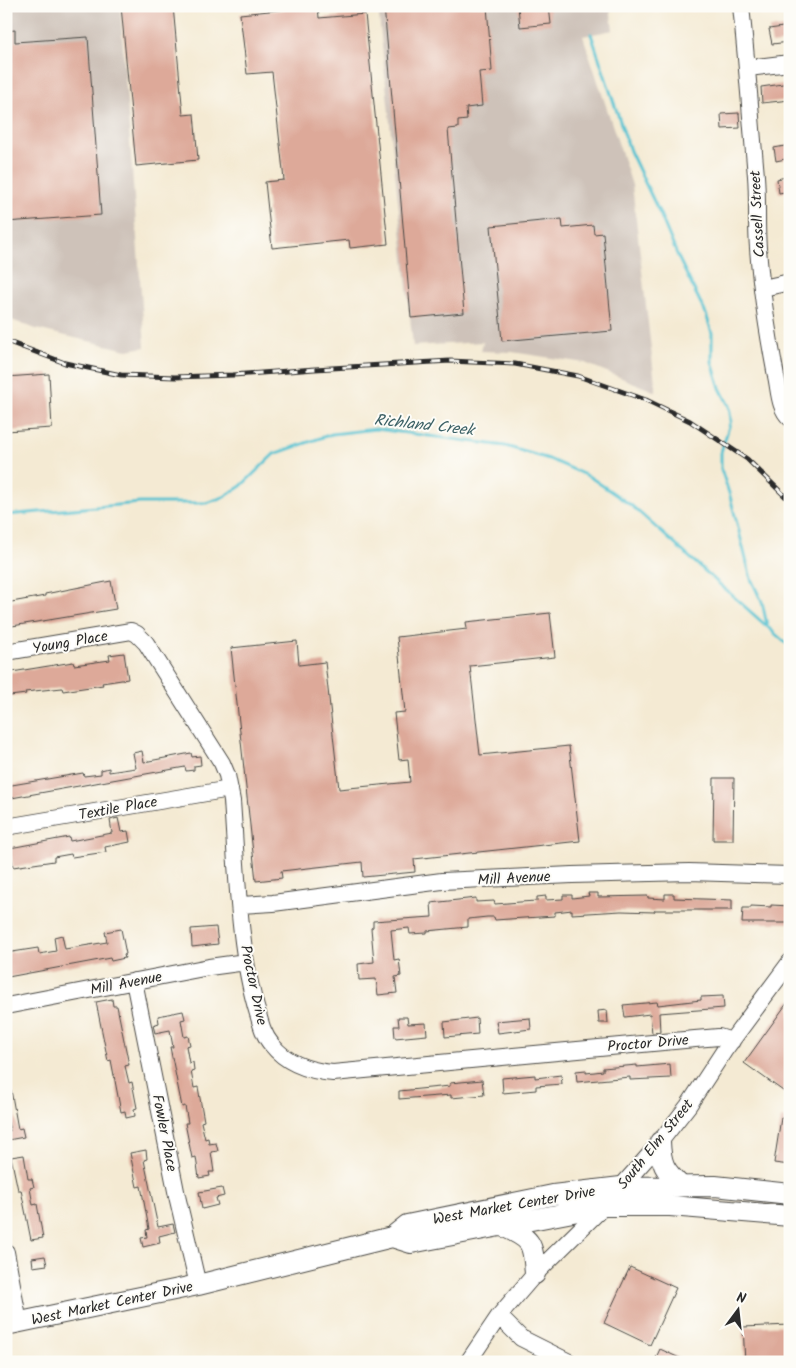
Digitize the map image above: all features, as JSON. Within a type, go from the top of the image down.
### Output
[{"type":"main road","points":[[660,1142],[662,1163],[667,1173],[681,1186]]},
{"type":"main road","name":"West Market Center Drive","points":[[13,1324],[198,1285],[392,1237],[408,1224],[553,1194],[621,1187],[681,1186],[716,1186],[790,1194]]},
{"type":"main road","name":"West Market Center Drive","points":[[392,1237],[411,1243],[604,1206],[670,1206],[790,1216]]},
{"type":"main road","points":[[502,1226],[523,1235],[530,1243],[534,1254],[535,1274]]},
{"type":"street","name":"Cassell Street","points":[[741,6],[748,68],[756,182],[758,248],[771,346],[781,401],[786,415],[790,418]]},
{"type":"street","points":[[748,68],[790,63]]},
{"type":"street","points":[[763,288],[790,282]]},
{"type":"street","name":"Young Place","points":[[6,652],[133,632]]},
{"type":"street","name":"Proctor Drive","points":[[133,632],[138,634],[146,643],[222,763],[232,801],[246,962],[254,1002],[264,1032],[280,1055],[300,1067],[319,1072],[333,1073],[719,1037],[732,1041]]},
{"type":"street","name":"Textile Place","points":[[6,827],[230,789]]},
{"type":"street","name":"Mill Avenue","points":[[240,905],[273,904],[442,881],[689,872],[790,875]]},
{"type":"street","name":"Mill Avenue","points":[[6,1006],[209,967],[246,962]]},
{"type":"street","name":"South Elm Street","points":[[468,1362],[499,1316],[535,1274],[604,1206],[660,1142],[688,1106],[732,1041],[790,962]]},
{"type":"street","name":"Fowler Place","points":[[134,981],[177,1196],[198,1285]]},
{"type":"street","points":[[6,1252],[13,1324]]},
{"type":"street","points":[[499,1316],[521,1338],[569,1362]]},
{"type":"shaded area","points":[[6,6],[120,6],[145,347],[127,350],[36,329],[6,318]]},
{"type":"shaded area","points":[[378,6],[610,6],[613,30],[583,36],[632,185],[656,392],[585,363],[512,352],[481,351],[483,342],[413,346]]},
{"type":"building","points":[[121,6],[173,6],[183,115],[194,114],[198,160],[136,166]]},
{"type":"building","points":[[318,6],[319,18],[365,14],[388,244],[350,248],[349,240],[272,248],[265,182],[284,180],[272,72],[247,74],[240,14]]},
{"type":"building","points":[[384,6],[487,6],[492,71],[479,72],[482,106],[466,108],[467,120],[458,121],[458,128],[448,129],[464,313],[411,318]]},
{"type":"building","points":[[518,6],[549,6],[551,24],[520,27]]},
{"type":"building","points":[[790,26],[790,42],[772,44],[769,29]]},
{"type":"building","points":[[15,30],[15,42],[88,37],[101,215],[6,222],[6,31]]},
{"type":"building","points":[[790,83],[790,100],[762,103],[761,87]]},
{"type":"building","points":[[739,113],[740,128],[722,129],[721,114]]},
{"type":"building","points":[[790,145],[790,158],[776,161],[774,148]]},
{"type":"building","points":[[790,176],[790,191],[779,193],[777,179]]},
{"type":"building","points":[[562,219],[563,228],[593,225],[594,234],[603,233],[612,331],[502,341],[491,226]]},
{"type":"building","points":[[49,374],[52,428],[6,431],[6,377]]},
{"type":"building","points":[[111,581],[116,609],[6,627],[6,603]]},
{"type":"building","points":[[550,613],[555,657],[470,666],[480,755],[569,746],[580,841],[414,859],[415,872],[363,877],[362,862],[281,871],[282,878],[256,881],[231,648],[297,641],[299,665],[325,662],[339,789],[410,782],[408,759],[399,760],[394,713],[405,712],[397,637],[467,629],[466,622]]},
{"type":"building","points":[[124,653],[128,679],[63,691],[62,688],[25,692],[26,694],[10,696],[6,673],[73,662],[74,665],[110,660],[109,655]]},
{"type":"building","points":[[142,751],[144,762],[191,753],[192,757],[200,756],[201,765],[194,766],[194,770],[186,771],[185,767],[6,799],[6,786],[83,773],[84,776],[101,774],[101,770],[109,768],[109,772],[136,768],[133,753]]},
{"type":"building","points":[[714,778],[734,778],[733,840],[713,840]]},
{"type":"building","points":[[118,818],[121,832],[128,831],[130,842],[105,847],[106,852],[72,857],[71,854],[54,857],[54,861],[13,867],[10,848],[69,837],[70,841],[112,833],[110,820]]},
{"type":"building","points":[[588,893],[598,893],[598,897],[648,896],[648,898],[665,899],[665,894],[674,894],[674,898],[732,900],[732,910],[655,910],[654,912],[621,911],[572,914],[572,910],[555,912],[555,916],[495,920],[494,917],[468,919],[468,927],[427,931],[427,933],[410,934],[409,928],[391,930],[394,960],[399,959],[401,976],[395,977],[397,993],[378,995],[376,979],[359,980],[358,964],[374,962],[371,928],[373,927],[373,921],[432,917],[431,903],[476,898],[476,902],[494,901],[495,904],[537,901],[537,897],[546,896],[546,900],[563,899],[563,895],[572,895],[572,898],[589,896]]},
{"type":"building","points":[[771,905],[790,906],[790,923],[742,923],[743,908],[751,908],[751,906],[771,907]]},
{"type":"building","points":[[216,927],[218,944],[192,947],[191,929]]},
{"type":"building","points":[[121,929],[126,954],[124,955],[125,958],[111,961],[110,958],[8,977],[6,953],[38,948],[39,954],[56,951],[54,937],[62,935],[65,949],[107,942],[105,932]]},
{"type":"building","points":[[723,996],[724,1008],[659,1013],[660,1032],[652,1033],[650,1014],[625,1017],[623,1005],[657,1002],[658,1005],[701,1000],[701,997]]},
{"type":"building","points":[[112,999],[113,1006],[117,1006],[129,1065],[125,1066],[129,1083],[132,1082],[137,1108],[134,1109],[135,1116],[126,1118],[125,1111],[121,1112],[111,1060],[108,1061],[96,1002]]},
{"type":"building","points":[[790,999],[790,1096],[744,1063]]},
{"type":"building","points":[[607,1010],[608,1023],[599,1023],[598,1011]]},
{"type":"building","points":[[183,1011],[185,1019],[181,1020],[184,1037],[188,1036],[190,1045],[186,1046],[189,1063],[193,1062],[194,1070],[191,1071],[194,1088],[198,1087],[204,1121],[201,1122],[205,1139],[208,1138],[209,1144],[216,1143],[218,1151],[211,1152],[214,1172],[209,1172],[210,1176],[199,1178],[196,1157],[192,1158],[185,1123],[188,1123],[185,1106],[182,1107],[170,1047],[173,1047],[170,1030],[155,1033],[153,1025],[159,1023],[158,1016]]},
{"type":"building","points":[[398,1017],[407,1017],[408,1024],[426,1023],[427,1035],[395,1038],[394,1026],[399,1026]]},
{"type":"building","points":[[477,1018],[478,1034],[445,1037],[444,1022]]},
{"type":"building","points":[[530,1018],[531,1029],[498,1033],[496,1021]]},
{"type":"building","points":[[670,1064],[671,1078],[630,1080],[630,1077],[577,1082],[576,1071],[586,1070],[586,1073],[603,1071],[603,1068]]},
{"type":"building","points":[[535,1075],[535,1078],[561,1075],[562,1084],[536,1086],[536,1090],[503,1093],[502,1078]]},
{"type":"building","points":[[482,1080],[484,1095],[451,1098],[451,1095],[399,1099],[399,1091],[450,1086],[450,1083]]},
{"type":"building","points":[[11,1090],[18,1129],[22,1128],[24,1137],[8,1140],[6,1131],[10,1131],[6,1114],[6,1091]]},
{"type":"building","points":[[781,1118],[790,1120],[790,1165],[774,1163]]},
{"type":"building","points":[[146,1150],[147,1159],[144,1160],[158,1227],[173,1224],[175,1232],[159,1236],[160,1243],[143,1247],[141,1238],[147,1237],[146,1230],[149,1229],[141,1186],[137,1187],[130,1153]]},
{"type":"building","points":[[24,1155],[28,1179],[32,1179],[34,1187],[30,1188],[33,1205],[37,1204],[43,1238],[31,1240],[21,1190],[18,1190],[11,1157]]},
{"type":"building","points":[[222,1188],[224,1196],[216,1198],[218,1205],[202,1209],[199,1192]]},
{"type":"building","points":[[45,1256],[47,1265],[33,1267],[32,1258]]},
{"type":"building","points":[[630,1267],[676,1288],[650,1345],[604,1323]]},
{"type":"building","points":[[790,1325],[790,1362],[745,1362],[743,1327]]},
{"type":"building","points":[[660,1349],[688,1362],[654,1362]]},
{"type":"waterway","points":[[591,34],[630,151],[706,314],[712,333],[712,362],[720,388],[729,406],[731,420],[721,452],[721,469],[730,496],[751,579],[762,602],[767,625]]},
{"type":"waterway","name":"Richland Creek","points":[[6,515],[140,503],[206,503],[224,497],[241,486],[274,454],[332,434],[376,429],[505,446],[549,459],[590,477],[632,506],[790,647]]},
{"type":"railway","points":[[6,341],[65,363],[121,375],[175,377],[233,375],[450,361],[515,364],[578,376],[646,400],[690,421],[747,459],[790,501]]}]
